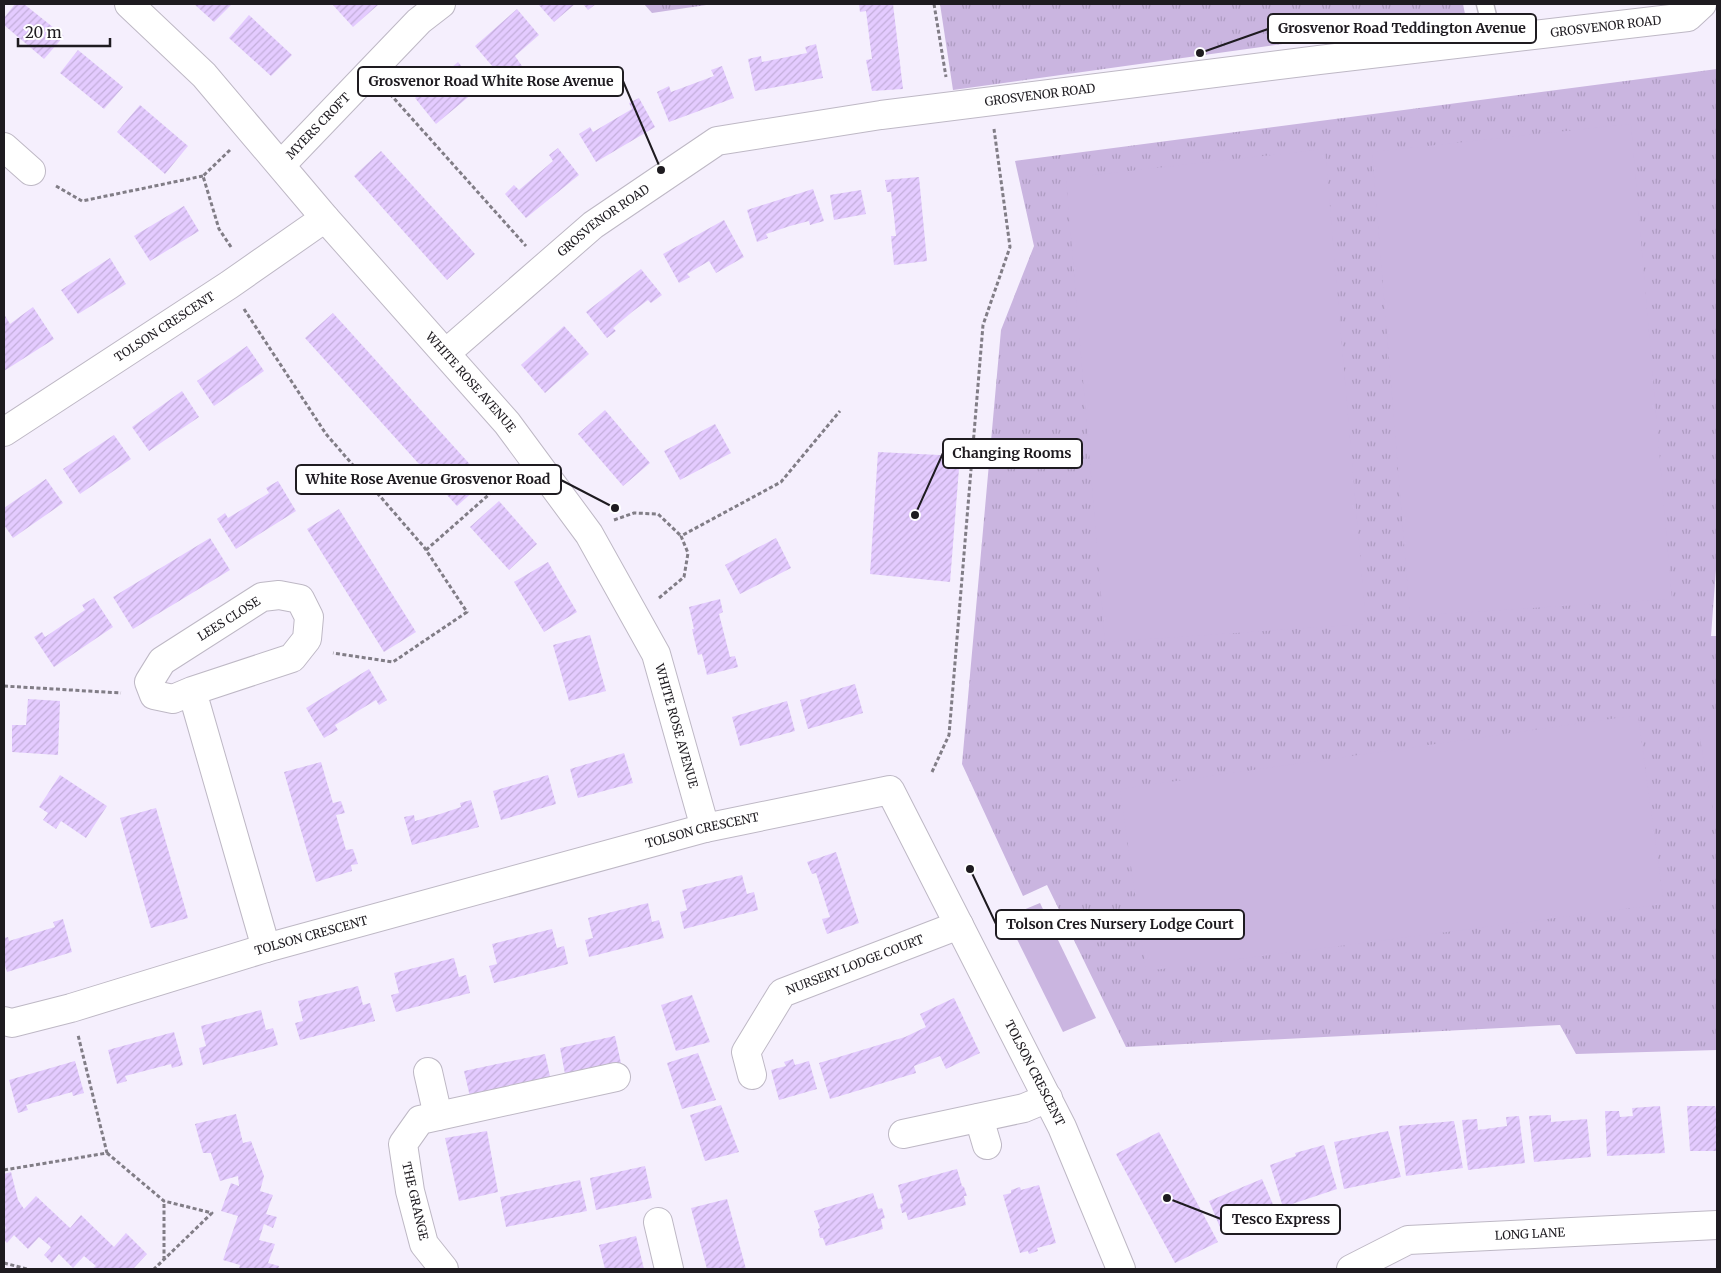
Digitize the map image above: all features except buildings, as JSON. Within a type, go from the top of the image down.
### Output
[{"type":"street","name":"WHITE ROSE AVENUE","points":[[128,4],[204,75],[325,218],[507,423],[590,537],[656,654],[705,828]]},
{"type":"street","name":"MYERS CROFT","points":[[281,165],[418,20],[441,4]]},
{"type":"street","name":"GROSVENOR ROAD","points":[[446,353],[593,224],[717,142],[881,115],[1688,17],[1702,4]]},
{"type":"street","points":[[4,147],[31,171]]},
{"type":"street","name":"TOLSON CRESCENT","points":[[4,432],[238,279],[325,218]]},
{"type":"street","name":"LEES CLOSE","points":[[154,695],[148,682],[162,661],[262,597],[279,594],[300,599],[309,617],[307,639],[300,647]]},
{"type":"street","points":[[154,695],[173,699],[292,658],[300,647]]},
{"type":"street","points":[[192,691],[266,948]]},
{"type":"street","name":"TOLSON CRESCENT","points":[[4,1021],[12,1023],[71,1008],[266,948],[705,828],[890,790],[1062,1127],[1121,1269]]},
{"type":"street","name":"NURSERY LODGE COURT","points":[[752,1075],[746,1052],[782,993],[959,925]]},
{"type":"street","points":[[428,1072],[438,1116]]},
{"type":"street","name":"THE GRANGE","points":[[444,1269],[424,1244],[410,1191],[402,1144],[420,1120],[616,1077]]},
{"type":"street","points":[[903,1134],[1024,1108],[1048,1098]]},
{"type":"street","points":[[979,1118],[987,1145]]},
{"type":"street","points":[[658,1222],[669,1269]]},
{"type":"street","name":"LONG LANE","points":[[1351,1269],[1408,1240],[1717,1225]]},
{"type":"lane","points":[[1485,4],[1494,40]]},
{"type":"path","points":[[934,4],[951,107]]},
{"type":"path","points":[[370,72],[544,266]]},
{"type":"path","points":[[932,772],[949,735],[983,325],[1010,247],[990,102]]},
{"type":"path","points":[[31,171],[82,201],[203,176],[250,130]]},
{"type":"path","points":[[203,176],[238,279],[326,434],[426,550],[467,612],[393,662],[300,647]]},
{"type":"path","points":[[681,536],[781,482],[840,411]]},
{"type":"path","points":[[426,550],[532,457]]},
{"type":"path","points":[[590,537],[612,520],[634,513],[658,514],[681,536],[688,553],[684,577],[664,596],[634,614]]},
{"type":"path","points":[[4,686],[154,695]]},
{"type":"path","points":[[71,1008],[108,1153],[164,1201],[212,1214],[154,1269]]},
{"type":"path","points":[[4,1170],[108,1153]]},
{"type":"path","points":[[164,1201],[164,1260]]},
{"type":"path","points":[[4,1263],[27,1269]]},
{"type":"green space","points":[[644,4],[713,4],[652,13]]},
{"type":"green space","points":[[940,4],[1463,4],[1468,29],[1418,37],[1375,31],[953,90]]},
{"type":"green space","points":[[1717,69],[1717,556],[1711,636],[1717,636],[1717,1050],[1576,1054],[1560,1025],[1126,1047],[1047,885],[1023,896],[962,764],[1001,330],[1034,246],[1015,161]]},
{"type":"green space","points":[[1631,124],[1672,599],[1410,616],[1372,152]]},
{"type":"green space","points":[[1325,149],[1366,624],[1105,642],[1066,178]]},
{"type":"green space","points":[[1638,715],[1664,904],[1146,971],[1120,789]]},
{"type":"green space","points":[[1717,725],[1717,832],[1698,728]]},
{"type":"green space","points":[[1040,903],[1096,1018],[1063,1032],[1006,917]]},
{"type":"place","name":"Grosvenor Road Teddington Avenue","points":[[1200,53]]},
{"type":"place","name":"Grosvenor Road White Rose Avenue","points":[[661,170]]},
{"type":"place","name":"White Rose Avenue Grosvenor Road","points":[[615,508]]},
{"type":"place","name":"Changing Rooms","points":[[915,515]]},
{"type":"place","name":"Tolson Cres Nursery Lodge Court","points":[[970,869]]},
{"type":"place","name":"Tesco Express","points":[[1167,1198]]}]
